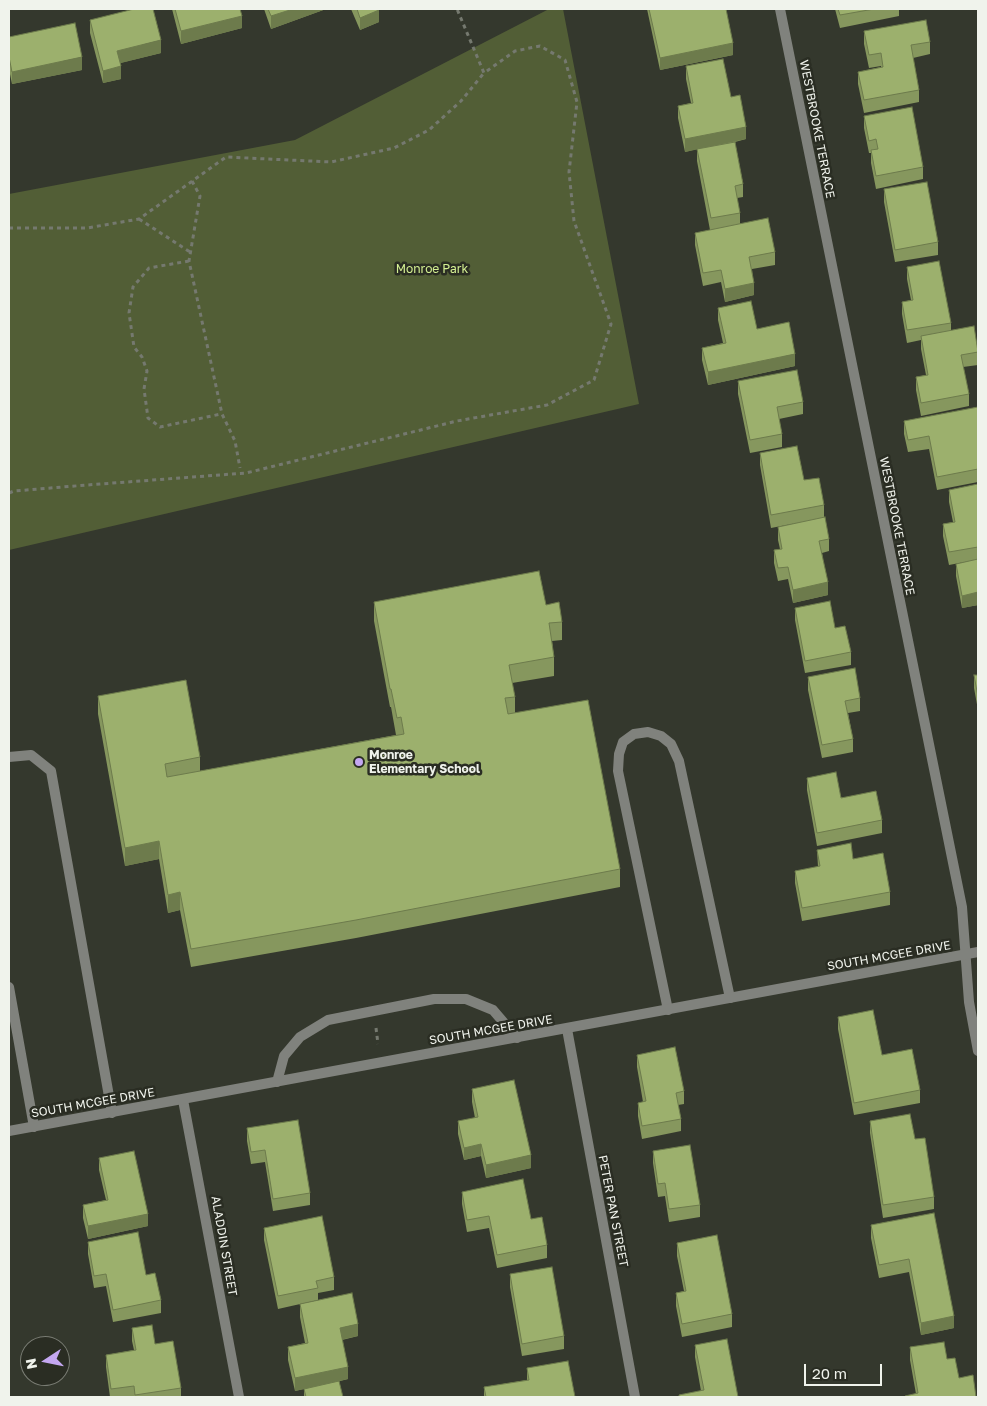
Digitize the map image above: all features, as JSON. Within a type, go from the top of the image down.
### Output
[{"type":"street","name":"WESTBROOKE TERRACE","points":[[780,9],[960,897],[969,1002],[978,1051]]},
{"type":"street","points":[[668,1010],[618,771],[619,754],[623,742],[634,734],[648,732],[661,736],[671,744],[679,761],[730,998]]},
{"type":"street","points":[[9,757],[30,756],[51,771],[112,1112]]},
{"type":"street","name":"SOUTH MCGEE DRIVE","points":[[9,1131],[978,952]]},
{"type":"street","points":[[9,987],[34,1127]]},
{"type":"street","points":[[277,1082],[284,1056],[300,1037],[328,1020],[434,999],[466,999],[493,1010],[517,1038]]},
{"type":"street","name":"PETER PAN STREET","points":[[567,1029],[635,1397]]},
{"type":"street","name":"ALADDIN STREET","points":[[183,1100],[239,1397]]},
{"type":"path","points":[[457,9],[484,73]]},
{"type":"path","points":[[9,228],[87,228],[139,219],[226,157],[331,162],[394,148],[429,130],[461,100],[484,73],[515,51],[540,46],[565,60],[577,102],[569,172],[574,221],[611,324],[594,380],[547,405],[457,420],[246,473],[68,486],[9,493]]},
{"type":"path","points":[[192,181],[200,196],[189,261],[222,414],[235,441],[240,468]]},
{"type":"path","points":[[139,219],[190,252]]},
{"type":"path","points":[[189,261],[149,268],[133,287],[129,313],[134,347],[142,357],[147,371],[144,389],[148,418],[160,427],[222,414]]},
{"type":"green space","name":"Monroe Park","points":[[549,9],[563,9],[639,404],[9,550],[9,194],[295,140]]},
{"type":"building","points":[[134,9],[153,9],[161,40],[117,51],[121,66],[103,71],[90,20]]},
{"type":"building","points":[[175,9],[240,9],[242,16],[181,31]]},
{"type":"building","points":[[268,9],[293,9],[271,16]]},
{"type":"building","points":[[357,9],[378,9],[379,10],[360,18]]},
{"type":"building","points":[[649,9],[726,9],[733,43],[660,58]]},
{"type":"building","points":[[838,9],[874,9],[840,15]]},
{"type":"building","points":[[926,20],[930,42],[911,45],[919,90],[864,100],[858,72],[883,67],[881,53],[869,55],[864,31]]},
{"type":"building","points":[[75,23],[82,57],[12,72],[9,57],[9,37]]},
{"type":"building","points":[[723,59],[731,97],[740,95],[746,127],[685,139],[678,106],[693,103],[686,66]]},
{"type":"building","points":[[912,107],[923,167],[876,176],[871,150],[878,149],[876,139],[869,141],[864,116]]},
{"type":"building","points":[[735,142],[743,184],[735,186],[740,213],[711,218],[697,149]]},
{"type":"building","points":[[927,182],[938,242],[895,250],[884,189]]},
{"type":"building","points":[[768,218],[775,252],[749,257],[754,283],[725,289],[721,270],[703,273],[695,233]]},
{"type":"building","points":[[939,261],[951,323],[907,330],[902,302],[913,300],[907,267]]},
{"type":"building","points":[[751,301],[757,329],[789,322],[795,354],[708,372],[702,348],[726,343],[718,308]]},
{"type":"building","points":[[974,326],[978,352],[961,355],[969,394],[921,403],[916,377],[928,375],[921,336]]},
{"type":"building","points":[[797,370],[803,402],[777,407],[782,434],[750,440],[738,381]]},
{"type":"building","points":[[978,407],[978,469],[937,477],[929,436],[908,440],[904,421]]},
{"type":"building","points":[[797,446],[804,480],[819,478],[824,505],[771,515],[760,453]]},
{"type":"building","points":[[978,484],[978,547],[949,552],[943,524],[955,522],[949,490]]},
{"type":"building","points":[[825,517],[829,539],[819,541],[828,582],[793,590],[788,567],[778,568],[774,550],[782,549],[778,527]]},
{"type":"building","points":[[978,559],[978,592],[962,596],[956,564]]},
{"type":"building","name":"Monroe Elementary School","points":[[539,571],[546,605],[559,602],[562,622],[549,623],[554,657],[509,665],[515,697],[505,698],[508,714],[588,700],[620,869],[356,920],[191,949],[180,892],[168,895],[159,841],[125,848],[98,696],[186,680],[200,757],[165,764],[167,777],[404,734],[401,717],[397,718],[390,689],[374,602]]},
{"type":"building","points":[[830,601],[835,628],[845,626],[851,652],[805,661],[795,608]]},
{"type":"building","points":[[855,668],[860,698],[845,701],[853,739],[822,745],[808,677]]},
{"type":"building","points":[[974,675],[978,675],[978,697]]},
{"type":"building","points":[[836,772],[841,798],[876,791],[882,820],[817,833],[807,778]]},
{"type":"building","points":[[851,843],[853,859],[883,853],[890,892],[802,908],[795,871],[820,866],[817,850]]},
{"type":"building","points":[[873,1010],[882,1055],[912,1049],[920,1090],[854,1103],[838,1017]]},
{"type":"building","points":[[675,1047],[684,1091],[676,1093],[681,1119],[642,1126],[638,1103],[646,1101],[637,1055]]},
{"type":"building","points":[[514,1080],[531,1155],[486,1165],[481,1144],[464,1148],[458,1121],[478,1117],[472,1089]]},
{"type":"building","points":[[910,1114],[915,1139],[925,1138],[934,1197],[883,1205],[870,1121]]},
{"type":"building","points":[[298,1120],[310,1193],[273,1199],[265,1150],[251,1152],[247,1128]]},
{"type":"building","points":[[690,1145],[700,1205],[669,1209],[665,1183],[658,1184],[653,1151]]},
{"type":"building","points":[[134,1151],[148,1214],[88,1226],[83,1205],[108,1200],[99,1158]]},
{"type":"building","points":[[523,1179],[531,1219],[542,1217],[547,1245],[497,1255],[489,1216],[467,1220],[462,1192]]},
{"type":"building","points":[[934,1213],[954,1316],[921,1323],[909,1259],[879,1265],[871,1225]]},
{"type":"building","points":[[322,1216],[334,1277],[316,1281],[318,1288],[278,1296],[264,1228]]},
{"type":"building","points":[[138,1232],[146,1275],[155,1273],[161,1300],[113,1310],[106,1274],[94,1276],[88,1242]]},
{"type":"building","points":[[717,1235],[732,1314],[682,1324],[676,1293],[686,1291],[677,1243]]},
{"type":"building","points":[[552,1267],[564,1336],[522,1344],[510,1274]]},
{"type":"building","points":[[352,1293],[358,1324],[340,1328],[348,1367],[295,1378],[288,1347],[308,1343],[300,1304]]},
{"type":"building","points":[[152,1325],[155,1344],[173,1341],[181,1388],[135,1395],[134,1386],[111,1389],[106,1355],[136,1350],[132,1328]]},
{"type":"building","points":[[727,1339],[738,1397],[679,1397],[679,1395],[704,1390],[695,1345]]},
{"type":"building","points":[[944,1342],[947,1359],[955,1358],[959,1378],[973,1375],[976,1397],[905,1397],[918,1393],[910,1347]]},
{"type":"building","points":[[568,1361],[575,1397],[486,1397],[484,1387],[529,1380],[527,1368]]},
{"type":"building","points":[[339,1381],[343,1397],[306,1397],[304,1389]]},
{"type":"place","name":"Monroe Elementary School","points":[[359,762]]}]
